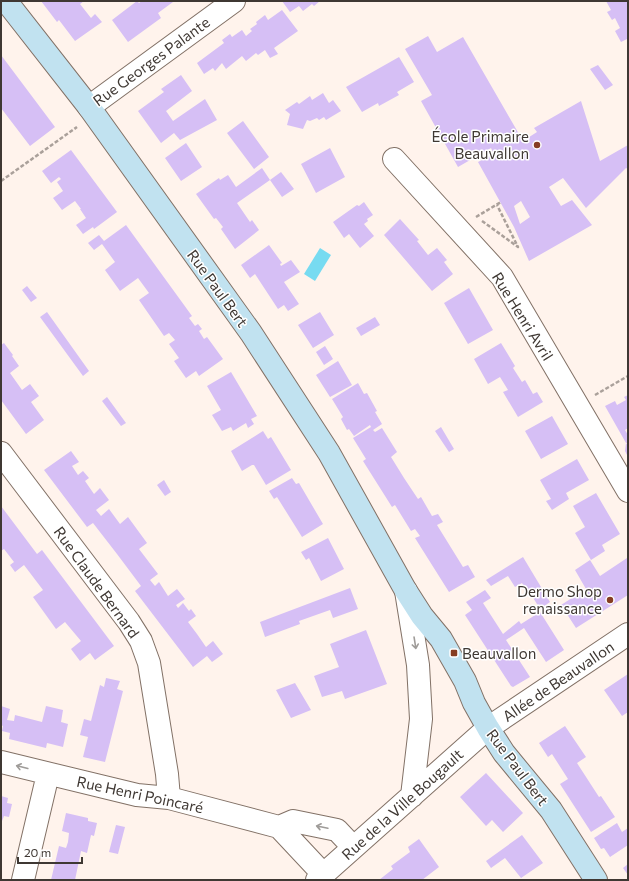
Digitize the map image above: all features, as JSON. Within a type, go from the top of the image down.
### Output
[{"type":"main road","name":"Rue Paul Bert","points":[[6,1],[89,108],[251,333],[329,453],[406,591],[422,616],[441,639],[465,681],[474,703],[488,728],[504,753],[551,810],[596,880]]},
{"type":"street","name":"Rue Georges Palante","points":[[89,108],[234,1]]},
{"type":"street","name":"Rue Henri Avril","points":[[394,159],[502,277],[577,405],[626,483]]},
{"type":"street","name":"Rue Claude Bernard","points":[[1,452],[141,641],[149,663],[166,767],[169,798]]},
{"type":"street","name":"Rue Paul Bert","points":[[406,591],[418,665],[421,719],[412,796]]},
{"type":"street","name":"Allée de Beauvallon","points":[[488,728],[628,634]]},
{"type":"street","name":"Rue de la Ville Bougault","points":[[320,877],[488,728]]},
{"type":"street","name":"Rue Henri Poincaré","points":[[1,762],[137,795],[169,798],[279,827],[293,821],[337,830],[353,847]]},
{"type":"street","points":[[23,880],[48,774]]},
{"type":"street","points":[[279,827],[320,877]]},
{"type":"path","points":[[1,181],[76,126],[80,132]]},
{"type":"path","points":[[486,211],[501,202]]},
{"type":"path","points":[[476,217],[518,247],[497,205]]},
{"type":"path","points":[[577,405],[628,376]]},
{"type":"water","points":[[320,248],[331,255],[315,281],[304,274]]},
{"type":"building","points":[[41,1],[84,1],[80,4],[91,18],[95,14],[102,22],[75,41],[59,20],[57,22]]},
{"type":"building","points":[[137,1],[139,3],[142,1],[173,2],[158,13],[161,18],[128,42],[112,20]]},
{"type":"building","points":[[282,1],[320,1],[314,6],[312,4],[303,11],[299,6],[290,12]]},
{"type":"building","points":[[606,1],[628,1],[628,41],[627,39],[621,42],[615,31],[620,28],[615,18],[612,20],[607,12],[611,10]]},
{"type":"building","points":[[282,10],[298,31],[274,48],[278,54],[270,58],[265,50],[258,55],[256,53],[246,61],[242,56],[226,69],[222,63],[215,71],[213,68],[204,74],[197,63],[224,43],[222,40],[230,34],[232,37],[242,30],[246,36],[252,31],[250,29],[257,24],[256,22],[265,15],[268,20]]},
{"type":"building","points":[[428,36],[437,52],[463,37],[523,141],[537,132],[534,128],[581,101],[600,161],[628,145],[628,169],[626,168],[586,208],[563,178],[549,187],[561,206],[572,200],[592,225],[529,261],[514,227],[478,162],[494,154],[491,148],[458,167],[421,101],[432,95],[405,49]],"holes":[[[521,201],[530,217],[520,224],[514,206]]]},
{"type":"building","points":[[1,55],[55,127],[30,146],[1,108]]},
{"type":"building","points":[[399,57],[414,82],[397,92],[399,95],[379,106],[378,103],[362,112],[346,87]]},
{"type":"building","points":[[598,65],[613,85],[605,90],[590,69]]},
{"type":"building","points":[[181,75],[192,91],[166,111],[173,121],[205,99],[217,120],[180,140],[174,133],[161,143],[138,111],[164,92],[161,89]]},
{"type":"building","points":[[323,93],[329,103],[333,100],[341,111],[326,120],[324,117],[319,120],[317,118],[310,121],[307,120],[303,129],[287,125],[290,114],[285,110],[297,102],[299,104],[310,96],[312,100]]},
{"type":"building","points":[[243,121],[269,157],[254,169],[227,133]]},
{"type":"building","points":[[186,143],[202,167],[181,181],[165,158]]},
{"type":"building","points":[[330,148],[345,177],[316,193],[301,164]]},
{"type":"building","points":[[71,150],[117,212],[94,229],[93,227],[83,234],[76,225],[86,218],[81,209],[75,201],[62,210],[53,198],[63,191],[57,182],[61,179],[59,177],[51,183],[42,171]]},
{"type":"building","points":[[262,168],[270,180],[237,203],[250,222],[252,220],[259,230],[235,249],[221,229],[223,227],[216,218],[214,219],[196,194],[219,178],[220,180],[228,175],[236,187]]},
{"type":"building","points":[[281,172],[294,189],[282,197],[270,180]]},
{"type":"building","points":[[364,202],[373,215],[367,219],[368,221],[364,224],[374,236],[360,248],[349,234],[344,238],[333,222],[357,205],[359,206]]},
{"type":"building","points":[[400,219],[419,240],[417,241],[428,255],[437,248],[447,260],[444,262],[453,274],[432,291],[384,235]]},
{"type":"building","points":[[126,225],[192,316],[189,318],[195,326],[198,324],[202,329],[199,331],[204,339],[207,337],[223,359],[199,376],[196,371],[186,378],[174,361],[179,358],[169,344],[175,340],[169,333],[164,336],[139,300],[149,293],[138,278],[120,291],[105,270],[115,262],[102,244],[94,250],[88,243],[99,235],[104,241]]},
{"type":"building","points":[[269,245],[282,263],[280,264],[281,266],[291,260],[300,272],[284,282],[299,304],[288,311],[284,305],[278,309],[255,274],[250,278],[241,265]]},
{"type":"building","points":[[27,286],[37,298],[31,302],[22,290]]},
{"type":"building","points":[[469,288],[493,330],[468,344],[444,303]]},
{"type":"building","points":[[47,312],[89,371],[83,376],[40,317]]},
{"type":"building","points":[[320,312],[334,335],[313,348],[298,325]]},
{"type":"building","points":[[375,317],[380,325],[361,336],[356,328]]},
{"type":"building","points":[[4,343],[19,366],[10,373],[22,390],[30,384],[39,396],[31,402],[44,420],[26,434],[1,400],[1,345]]},
{"type":"building","points":[[501,343],[515,366],[513,368],[522,382],[525,380],[533,394],[537,392],[543,402],[518,417],[503,392],[508,390],[500,377],[488,384],[474,359]]},
{"type":"building","points":[[325,346],[333,359],[324,365],[316,352]]},
{"type":"building","points":[[338,361],[352,385],[330,397],[316,375]]},
{"type":"building","points":[[231,372],[257,416],[251,419],[254,424],[248,428],[246,423],[233,431],[231,427],[222,431],[212,415],[221,410],[207,386]]},
{"type":"building","points":[[358,383],[364,394],[367,393],[382,424],[373,430],[375,432],[382,428],[397,452],[391,457],[404,478],[418,499],[421,497],[432,516],[438,514],[443,522],[437,525],[463,567],[468,565],[475,577],[449,592],[415,538],[420,536],[415,529],[411,531],[395,505],[392,507],[363,461],[366,459],[353,438],[371,427],[370,425],[354,436],[349,429],[347,430],[341,419],[343,417],[332,399]]},
{"type":"building","points":[[628,395],[628,428],[625,430],[628,435],[628,443],[626,443],[605,406],[615,401],[617,405],[626,400],[624,397]]},
{"type":"building","points":[[107,397],[126,423],[121,426],[102,401]]},
{"type":"building","points":[[552,416],[568,444],[541,459],[525,431]]},
{"type":"building","points":[[441,427],[454,449],[449,452],[435,431]]},
{"type":"building","points":[[263,431],[268,439],[271,437],[291,470],[266,485],[254,465],[242,471],[231,451]]},
{"type":"building","points":[[626,443],[628,446],[628,457],[625,451]]},
{"type":"building","points":[[71,451],[79,462],[72,466],[78,475],[83,471],[89,478],[85,481],[94,494],[100,488],[109,500],[96,510],[101,516],[109,509],[120,524],[128,517],[147,543],[139,549],[158,574],[150,580],[155,586],[159,582],[168,596],[177,589],[185,599],[176,605],[178,608],[183,603],[189,611],[191,609],[196,616],[188,622],[206,647],[213,641],[223,654],[212,662],[207,656],[193,667],[135,591],[141,586],[117,554],[93,523],[87,527],[44,470]]},
{"type":"building","points":[[577,459],[589,480],[566,493],[569,499],[552,510],[546,501],[551,499],[540,480]]},
{"type":"building","points":[[292,478],[296,484],[299,483],[323,524],[302,537],[277,497],[274,499],[269,491]]},
{"type":"building","points":[[164,480],[171,492],[165,496],[157,485]]},
{"type":"building","points":[[596,493],[620,534],[602,545],[605,551],[591,560],[575,533],[585,527],[573,506]]},
{"type":"building","points":[[1,506],[37,554],[42,550],[114,646],[95,660],[90,653],[80,661],[71,649],[81,641],[65,622],[56,629],[33,597],[43,590],[24,565],[15,572],[10,565],[14,562],[4,549],[1,551]]},
{"type":"building","points":[[328,538],[344,569],[321,581],[309,558],[306,560],[301,552]]},
{"type":"building","points":[[523,557],[550,602],[540,609],[532,596],[530,597],[522,583],[515,587],[508,576],[491,586],[486,580]]},
{"type":"building","points":[[627,558],[628,595],[576,628],[561,605],[586,589],[575,570],[590,560],[600,576]]},
{"type":"building","points":[[350,588],[358,609],[333,618],[330,610],[299,621],[300,624],[265,637],[260,622]]},
{"type":"building","points":[[485,590],[491,598],[483,603],[503,634],[519,621],[521,624],[540,612],[564,650],[546,662],[524,628],[506,640],[530,677],[513,687],[465,615],[472,610],[466,602]]},
{"type":"building","points":[[366,630],[387,684],[345,699],[342,691],[322,697],[314,676],[339,667],[330,644]]},
{"type":"building","points":[[628,674],[628,712],[622,716],[604,690]]},
{"type":"building","points":[[106,678],[120,681],[117,689],[123,691],[105,762],[83,757],[88,737],[80,735],[84,719],[91,721],[100,685],[104,687]]},
{"type":"building","points":[[295,683],[311,710],[291,718],[276,690]]},
{"type":"building","points":[[1,706],[10,709],[7,720],[14,721],[15,715],[42,722],[46,706],[63,710],[61,722],[68,724],[63,747],[47,743],[46,748],[9,739],[10,733],[2,731]]},
{"type":"building","points":[[565,726],[586,757],[577,763],[599,797],[601,796],[615,817],[591,832],[560,784],[568,779],[552,754],[548,757],[539,743]]},
{"type":"building","points":[[486,773],[523,813],[503,832],[492,820],[486,826],[460,797]]},
{"type":"building","points":[[1,796],[8,798],[7,803],[12,804],[9,817],[4,816],[2,821],[1,820]]},
{"type":"building","points":[[66,813],[88,818],[88,821],[97,823],[94,836],[91,835],[87,853],[81,851],[75,880],[51,880],[59,846],[66,848],[68,842],[69,833],[62,831]]},
{"type":"building","points":[[617,823],[622,832],[628,828],[628,845],[610,857],[604,848],[601,849],[594,838]]},
{"type":"building","points":[[116,825],[125,827],[118,854],[109,852]]},
{"type":"building","points":[[522,835],[543,863],[521,878],[505,858],[491,868],[486,861]]},
{"type":"building","points":[[419,839],[439,867],[422,880],[379,880],[393,869],[391,866],[410,852],[408,847]]},
{"type":"building","points":[[628,864],[628,875],[623,868]]},
{"type":"place","name":"École Primaire Beauvallon","points":[[537,145]]},
{"type":"place","name":"Dermo Shop renaissance","points":[[610,600]]},
{"type":"place","name":"Beauvallon","points":[[454,653]]}]
